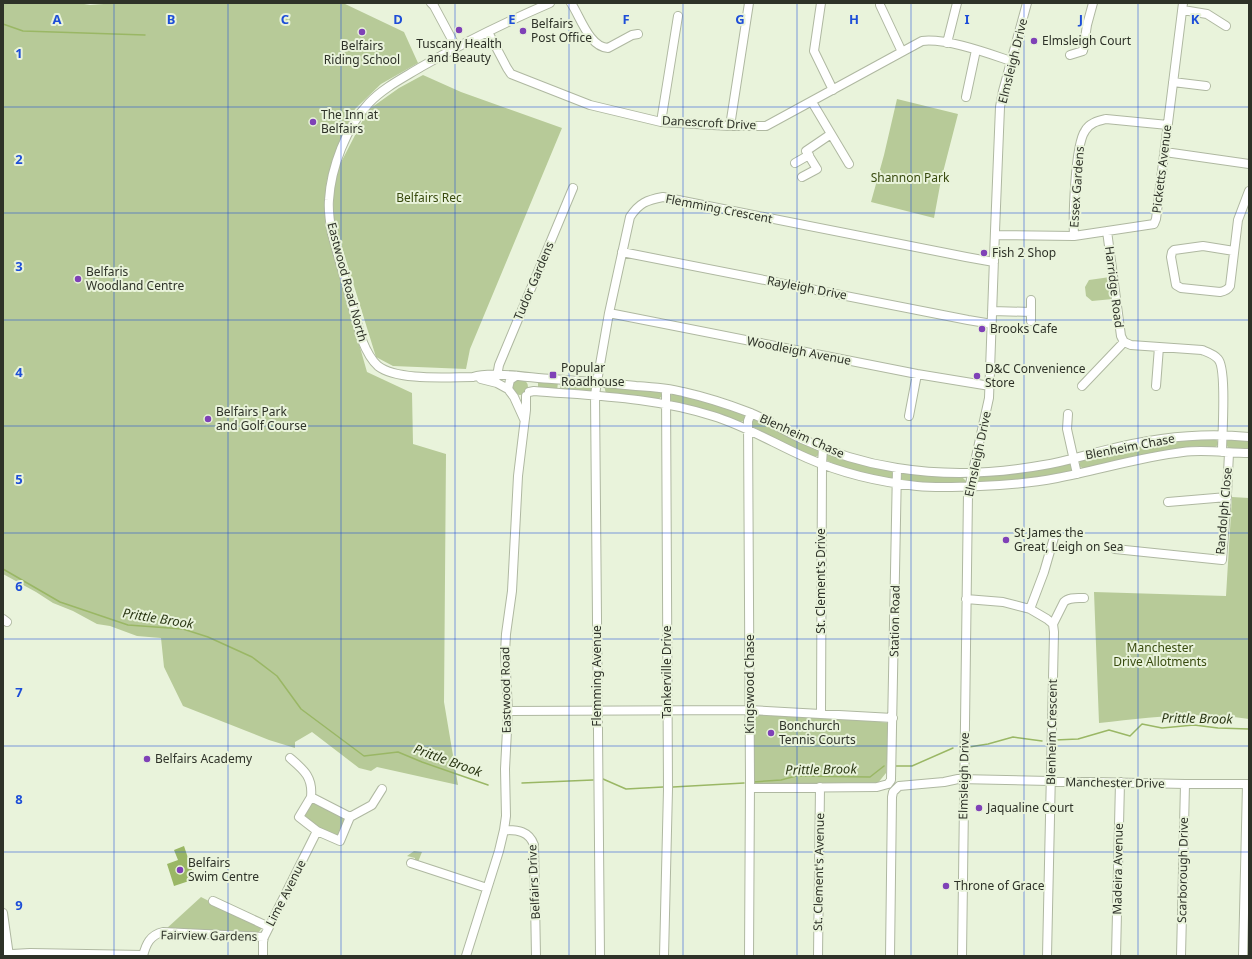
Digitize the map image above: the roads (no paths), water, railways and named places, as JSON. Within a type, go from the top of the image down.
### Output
[{"type":"street","points":[[431,3],[456,47]]},
{"type":"street","name":"Eastwood Road North","points":[[473,377],[430,377],[396,374],[379,367],[368,355],[332,234],[329,202],[330,186],[337,159],[345,141],[356,121],[369,103],[386,89],[456,47],[550,3]]},
{"type":"street","points":[[571,3],[586,32],[604,48],[608,48],[632,35],[638,34]]},
{"type":"street","points":[[730,126],[749,3]]},
{"type":"street","points":[[821,3],[814,52],[833,90]]},
{"type":"street","points":[[880,3],[902,52]]},
{"type":"street","points":[[946,43],[957,3]]},
{"type":"street","name":"Elmsleigh Drive","points":[[962,956],[968,494],[989,398],[990,386],[1000,107],[1027,3]]},
{"type":"street","points":[[1070,56],[1084,51],[1087,26],[1093,3]]},
{"type":"street","points":[[1183,6],[1207,14],[1226,26]]},
{"type":"street","name":"Picketts Avenue","points":[[995,235],[1074,236],[1154,224],[1156,219],[1165,152],[1183,6]]},
{"type":"street","points":[[662,122],[678,16]]},
{"type":"street","name":"Danescroft Drive","points":[[488,32],[511,74],[590,106],[662,122],[730,126],[766,126],[922,41],[933,40],[976,50],[1011,61]]},
{"type":"street","points":[[966,97],[976,50]]},
{"type":"street","points":[[1174,82],[1206,86]]},
{"type":"street","points":[[812,102],[849,164]]},
{"type":"street","name":"Essex Gardens","points":[[1074,236],[1074,210],[1079,148],[1085,130],[1097,121],[1106,119],[1168,125]]},
{"type":"street","points":[[802,177],[817,170],[806,150],[831,134]]},
{"type":"street","points":[[1165,152],[1249,164]]},
{"type":"street","points":[[795,163],[809,155]]},
{"type":"street","name":"Tudor Gardens","points":[[497,376],[499,365],[574,188]]},
{"type":"street","points":[[1234,251],[1203,246],[1174,250],[1171,257],[1176,285],[1181,288],[1220,292],[1227,290],[1230,286],[1238,220],[1249,192]]},
{"type":"street","name":"Flemming Crescent","points":[[595,395],[630,217],[636,208],[644,202],[663,197],[994,262]]},
{"type":"street","name":"Harridge Road","points":[[1107,231],[1120,329],[1124,342],[1131,346],[1202,350],[1213,354],[1221,363],[1222,436],[1226,452]]},
{"type":"street","name":"Rayleigh Drive","points":[[622,252],[992,324]]},
{"type":"street","points":[[1031,300],[1031,321]]},
{"type":"street","points":[[992,311],[1031,312]]},
{"type":"street","name":"Woodleigh Avenue","points":[[610,313],[916,374],[990,386]]},
{"type":"street","points":[[1082,386],[1124,342]]},
{"type":"street","points":[[1156,386],[1159,347]]},
{"type":"street","points":[[910,416],[916,374]]},
{"type":"street","points":[[473,377],[480,375],[520,377],[526,379],[530,384],[527,394],[518,398],[514,397]]},
{"type":"street","points":[[473,377],[490,381],[508,389],[514,397],[524,419]]},
{"type":"street","points":[[508,389],[510,380],[520,377]]},
{"type":"street","name":"Blenheim Chase","points":[[520,377],[597,382],[666,389],[705,397],[751,413],[823,448],[861,461],[929,472],[972,473],[1022,469],[1074,459],[1106,450],[1149,441],[1182,437],[1249,437]]},
{"type":"street","name":"Tankerville Drive","points":[[664,956],[668,789],[666,389]]},
{"type":"street","name":"Blenheim Chase","points":[[527,394],[534,391],[595,395],[666,403],[708,414],[749,429],[822,464],[860,476],[898,483],[939,487],[970,487],[1035,482],[1077,474],[1141,458],[1196,450],[1249,453]]},
{"type":"street","name":"Eastwood Road","points":[[466,956],[499,851],[506,816],[505,769],[508,711],[505,653],[512,591],[518,476],[527,394]]},
{"type":"street","name":"Flemming Avenue","points":[[595,395],[600,956]]},
{"type":"street","name":"Kingswood Chase","points":[[749,956],[750,710],[748,421],[751,413]]},
{"type":"street","points":[[1068,414],[1067,429],[1077,474]]},
{"type":"street","name":"St. Clement's Drive","points":[[821,714],[823,448]]},
{"type":"street","name":"Randolph Close","points":[[1114,549],[1222,560],[1227,497],[1226,452]]},
{"type":"street","name":"Station Road","points":[[820,787],[883,786],[888,784],[891,780],[898,483],[897,468]]},
{"type":"street","points":[[1168,502],[1227,497]]},
{"type":"street","points":[[1030,609],[1044,572],[1055,534]]},
{"type":"street","points":[[966,599],[1003,602],[1030,609],[1047,619],[1052,624],[1066,599],[1084,598]]},
{"type":"street","name":"Blenheim Crescent","points":[[1047,956],[1054,632],[1052,624]]},
{"type":"street","points":[[508,711],[750,710],[893,718]]},
{"type":"street","points":[[290,758],[305,770],[312,787],[311,797],[299,817],[317,832],[340,841],[350,817],[372,805],[382,789]]},
{"type":"street","name":"Manchester Drive","points":[[890,956],[892,797],[893,792],[898,786],[951,780],[1248,784]]},
{"type":"street","name":"Madeira Avenue","points":[[1116,956],[1120,782]]},
{"type":"street","name":"Scarborough Drive","points":[[1181,956],[1185,784]]},
{"type":"street","points":[[1243,956],[1248,784]]},
{"type":"street","points":[[750,788],[820,787]]},
{"type":"street","name":"St. Clement's Avenue","points":[[818,956],[820,787]]},
{"type":"street","points":[[311,797],[350,817]]},
{"type":"street","name":"Belfairs Drive","points":[[504,830],[517,830],[526,833],[534,845],[536,956]]},
{"type":"street","name":"Lime Avenue","points":[[263,956],[264,937],[317,832]]},
{"type":"street","points":[[410,863],[487,888]]},
{"type":"street","name":"Fairview Gardens","points":[[213,901],[269,927]]},
{"type":"street","points":[[3,913],[7,954],[30,953],[143,956]]},
{"type":"street","name":"Fairview Gardens","points":[[143,956],[151,938],[156,934],[163,932],[264,937]]},
{"type":"waterway","points":[[3,24],[23,31],[145,35]]},
{"type":"waterway","name":"Prittle Brook","points":[[3,569],[60,602],[128,625],[183,629],[208,637],[252,657],[277,676],[301,709],[364,756],[398,752],[488,785]]},
{"type":"waterway","name":"Prittle Brook","points":[[1055,740],[1078,739],[1109,730],[1130,736],[1142,724],[1162,728],[1194,725],[1218,728],[1249,729]]},
{"type":"waterway","name":"Prittle Brook","points":[[969,747],[988,744],[1013,737],[1042,741]]},
{"type":"waterway","name":"Prittle Brook","points":[[895,766],[912,766],[953,748]]},
{"type":"waterway","name":"Prittle Brook","points":[[753,782],[781,780],[796,776],[870,777],[884,766]]},
{"type":"waterway","name":"Prittle Brook","points":[[603,779],[626,789],[663,787]]},
{"type":"waterway","name":"Prittle Brook","points":[[522,783],[593,780]]},
{"type":"waterway","name":"Prittle Brook","points":[[673,787],[744,783]]},
{"type":"place","name":"Tuscany Health and Beauty","points":[[459,30]]},
{"type":"place","name":"Belfairs Post Office","points":[[523,31]]},
{"type":"place","name":"Belfairs Riding School","points":[[362,32]]},
{"type":"place","name":"Elmsleigh Court","points":[[1034,41]]},
{"type":"place","name":"The Inn at Belfairs","points":[[313,122]]},
{"type":"place","name":"Fish 2 Shop","points":[[984,253]]},
{"type":"place","name":"Belfaris Woodland Centre","points":[[78,279]]},
{"type":"place","name":"Brooks Cafe","points":[[982,329]]},
{"type":"place","name":"Popular Roadhouse","points":[[553,375]]},
{"type":"place","name":"D&C Convenience Store","points":[[977,376]]},
{"type":"place","name":"Belfairs Park and Golf Course","points":[[208,419]]},
{"type":"place","name":"St James the Great, Leigh on Sea","points":[[1006,540]]},
{"type":"place","name":"Bonchurch Tennis Courts","points":[[771,733]]},
{"type":"place","name":"Belfairs Academy","points":[[147,759]]},
{"type":"place","name":"Jaqualine Court","points":[[979,808]]},
{"type":"place","name":"Belfairs Swim Centre","points":[[180,870]]},
{"type":"place","name":"Throne of Grace","points":[[946,886]]},
{"type":"park label","name":"Shannon Park","points":[[910,178]]},
{"type":"park label","name":"Belfairs Rec","points":[[429,198]]},
{"type":"park label","name":"Manchester Drive Allotments","points":[[1160,655]]}]
